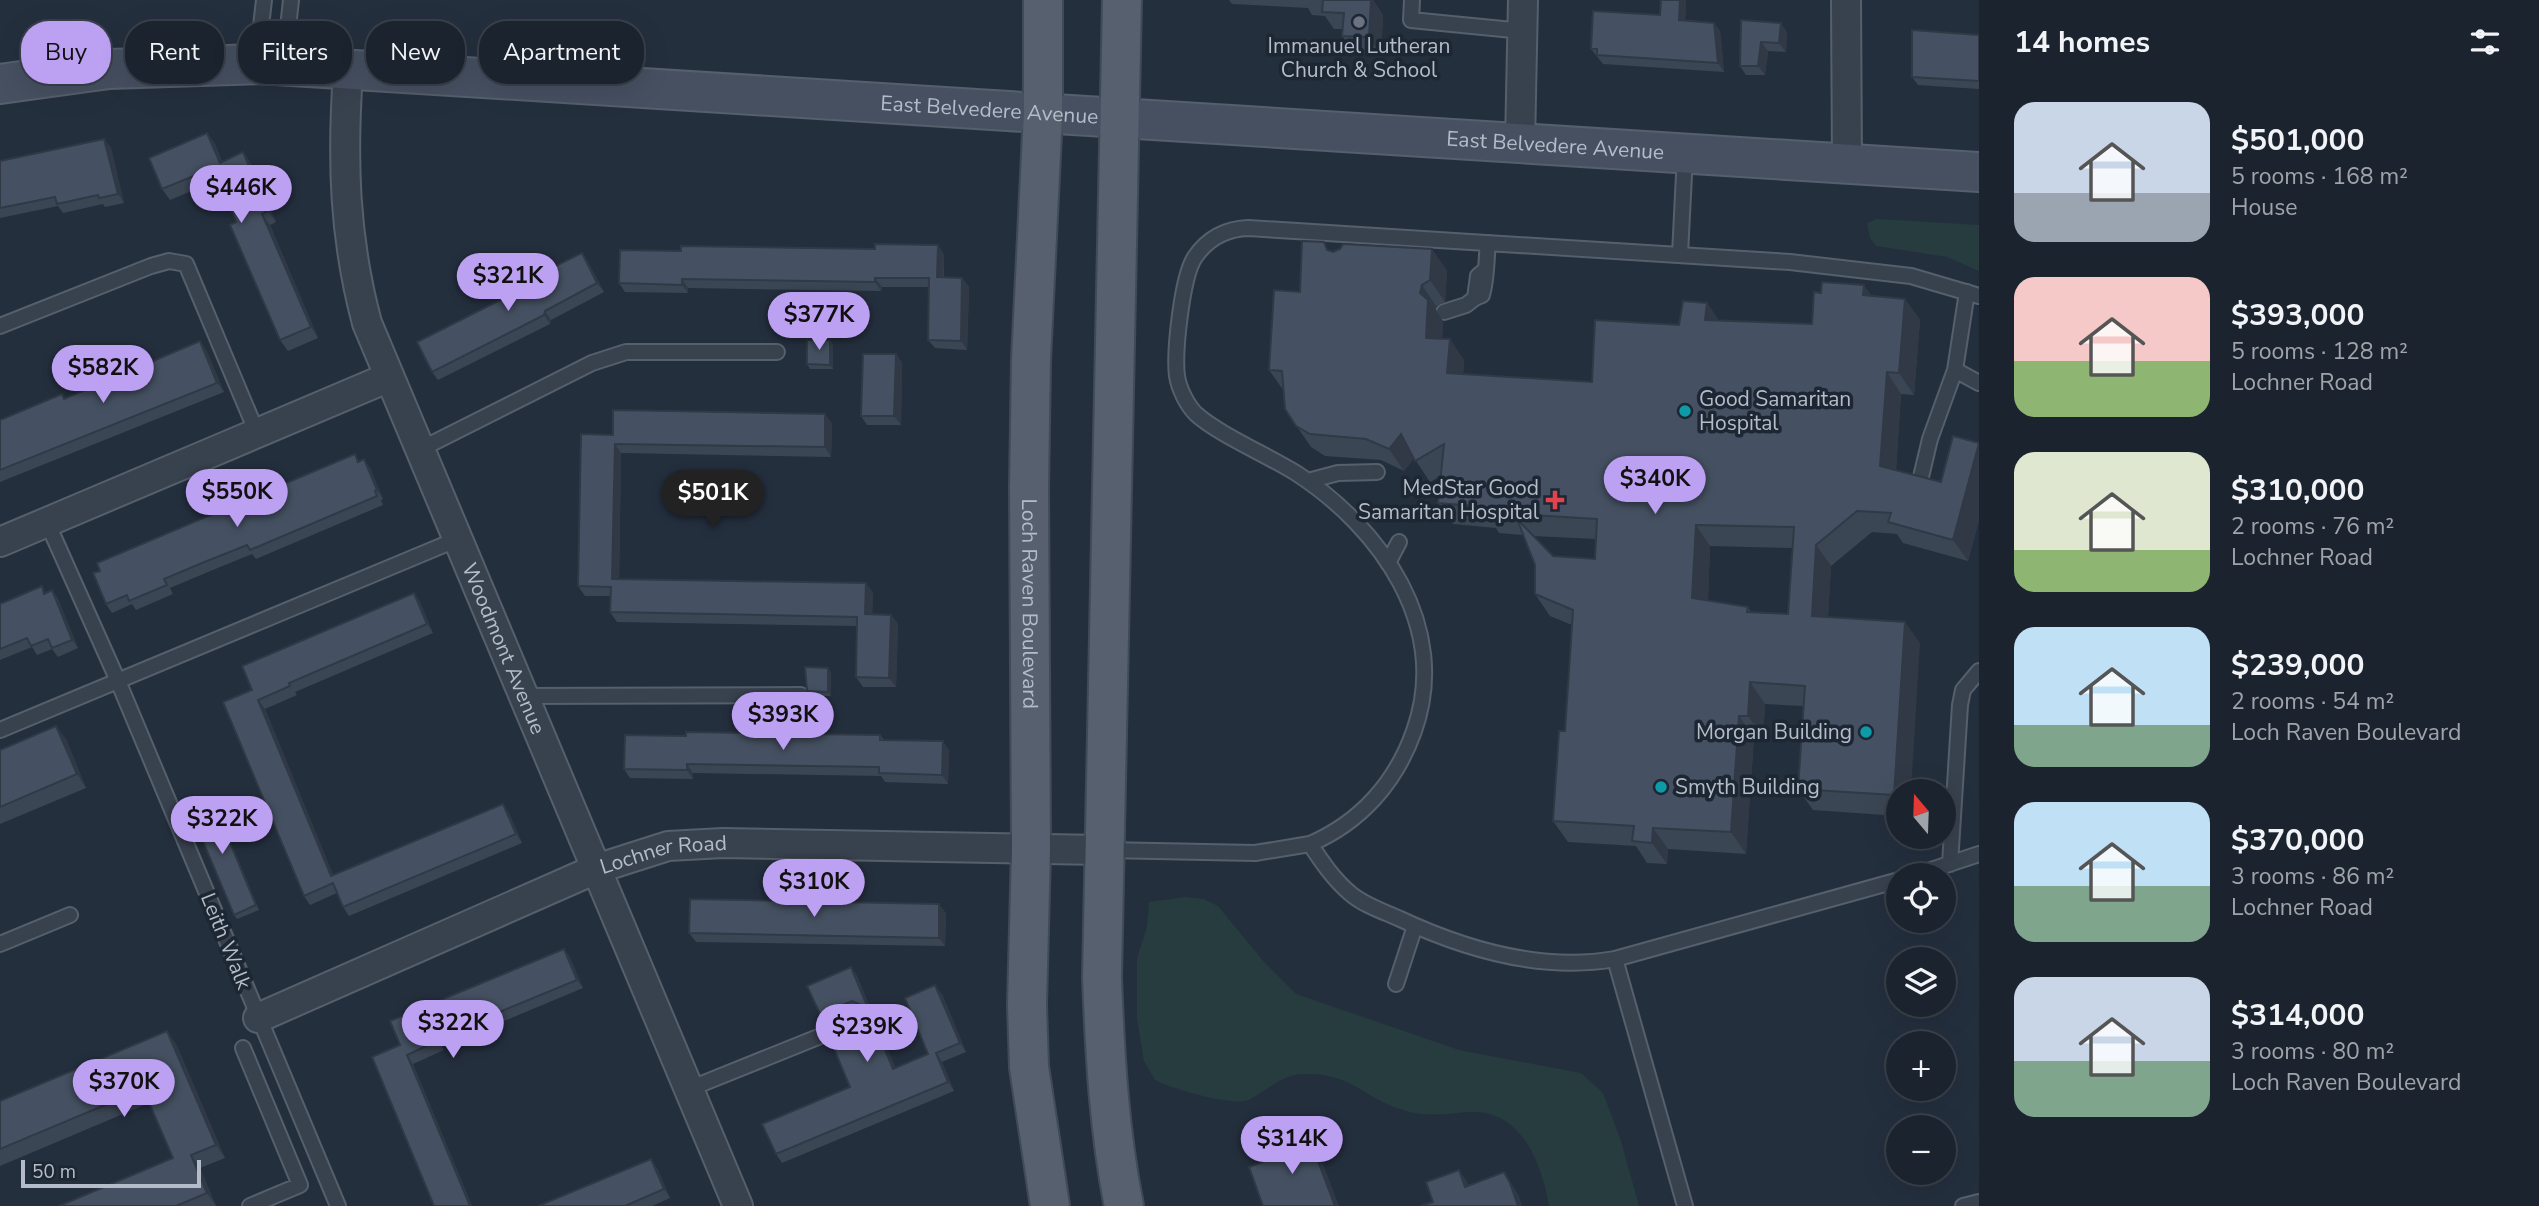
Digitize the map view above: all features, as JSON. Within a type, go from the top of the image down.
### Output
[{"type":"main road","name":"Loch Raven Boulevard","points":[[1043,0],[1043,113],[1030,449],[1031,850],[1027,1005],[1029,1067],[1050,1206]]},
{"type":"main road","points":[[1122,0],[1111,567],[1102,850],[1102,978],[1106,1072],[1116,1168],[1124,1206]]},
{"type":"main road","name":"East Belvedere Avenue","points":[[0,84],[109,69],[238,66]]},
{"type":"main road","name":"East Belvedere Avenue","points":[[352,72],[1979,172]]},
{"type":"street","points":[[1520,144],[1523,0]]},
{"type":"street","points":[[1846,0],[1847,164]]},
{"type":"street","name":"Woodmont Avenue","points":[[347,84],[345,218],[356,284],[367,323],[387,379],[458,539],[738,1206]]},
{"type":"street","points":[[0,542],[387,379]]},
{"type":"street","name":"Lochner Road","points":[[258,1018],[596,869],[668,846],[691,843],[1102,850]]},
{"type":"lane","points":[[264,0],[266,21]]},
{"type":"lane","points":[[284,21],[291,0]]},
{"type":"lane","points":[[1412,0],[1411,20],[1523,31]]},
{"type":"lane","points":[[1680,254],[1685,154]]},
{"type":"lane","points":[[1102,850],[1255,853],[1310,844],[1349,823],[1385,787],[1409,745],[1420,716],[1425,664],[1420,631],[1409,600],[1388,563],[1352,516],[1308,481],[1205,420],[1190,405],[1177,376],[1185,285],[1194,259],[1212,239],[1223,232],[1248,228],[1680,254],[1881,272],[1936,282],[1973,294],[1955,370],[1930,439],[1920,481]]},
{"type":"lane","points":[[1349,252],[1350,234]]},
{"type":"lane","points":[[1444,312],[1466,305],[1475,298],[1478,276],[1484,271],[1488,243]]},
{"type":"lane","points":[[0,326],[151,266],[169,261],[186,264],[257,433]]},
{"type":"lane","points":[[419,450],[592,363],[626,352],[777,352]]},
{"type":"lane","points":[[1955,370],[1979,383]]},
{"type":"lane","points":[[1308,481],[1338,473],[1377,472]]},
{"type":"lane","name":"Leith Walk","points":[[47,522],[118,681],[338,1206]]},
{"type":"lane","points":[[0,730],[458,539]]},
{"type":"lane","points":[[1388,563],[1399,542]]},
{"type":"lane","points":[[1951,863],[1959,705],[1963,690],[1979,671]]},
{"type":"lane","points":[[522,696],[801,695]]},
{"type":"lane","points":[[1310,844],[1327,869],[1353,896],[1415,926],[1485,950],[1568,965],[1615,959],[1886,884]]},
{"type":"lane","points":[[1954,863],[1979,853]]},
{"type":"lane","points":[[0,944],[70,915]]},
{"type":"lane","points":[[1396,984],[1415,926]]},
{"type":"lane","points":[[1615,959],[1685,1206]]},
{"type":"lane","points":[[689,1089],[861,1019]]},
{"type":"lane","points":[[243,1048],[300,1185],[250,1206]]},
{"type":"lane","points":[[1963,1206],[1979,1202]]},
{"type":"green space","points":[[1877,219],[1979,225],[1979,271],[1947,257],[1876,246],[1870,238],[1867,223]]},
{"type":"green space","points":[[1185,897],[1203,899],[1218,906],[1264,962],[1296,994],[1459,1050],[1581,1073],[1603,1093],[1621,1141],[1639,1206],[1549,1206],[1541,1174],[1527,1143],[1504,1120],[1489,1114],[1411,1112],[1389,1105],[1346,1082],[1321,1075],[1289,1077],[1248,1100],[1241,1101],[1202,1096],[1155,1080],[1144,1061],[1137,1019],[1137,958],[1147,927],[1149,902]]},
{"type":"building","points":[[1323,0],[1371,0],[1369,37],[1342,36],[1344,13],[1322,12]]},
{"type":"building","points":[[1661,0],[1680,0],[1679,20],[1714,23],[1718,63],[1597,55],[1597,49],[1591,49],[1593,11],[1660,15]]},
{"type":"building","points":[[1741,20],[1781,23],[1779,43],[1761,42],[1758,66],[1740,66]]},
{"type":"building","points":[[1912,30],[1979,35],[1979,81],[1912,77]]},
{"type":"building","points":[[207,133],[220,163],[243,152],[268,211],[262,214],[311,327],[280,340],[230,225],[236,222],[213,168],[162,189],[149,158]]},
{"type":"building","points":[[104,139],[118,194],[99,198],[98,195],[57,204],[55,197],[0,208],[0,161]]},
{"type":"building","points":[[1302,241],[1324,242],[1327,250],[1333,252],[1343,244],[1432,249],[1430,280],[1422,285],[1420,293],[1428,300],[1426,338],[1450,339],[1447,373],[1592,382],[1595,320],[1679,325],[1683,301],[1707,303],[1705,320],[1812,324],[1814,292],[1821,293],[1822,282],[1864,285],[1863,295],[1905,299],[1899,373],[1887,372],[1880,466],[1941,482],[1953,436],[1979,443],[1953,540],[1888,522],[1891,513],[1857,511],[1816,545],[1812,616],[1905,622],[1895,779],[1886,779],[1886,794],[1798,789],[1805,686],[1750,682],[1748,716],[1739,716],[1731,832],[1653,828],[1652,843],[1632,841],[1634,826],[1553,821],[1559,731],[1565,731],[1573,610],[1535,594],[1535,565],[1517,519],[1553,556],[1595,559],[1597,519],[1484,512],[1485,507],[1438,503],[1444,444],[1415,461],[1401,434],[1389,449],[1366,439],[1310,434],[1296,426],[1285,409],[1282,371],[1269,370],[1274,290],[1300,292]],"holes":[[[1696,525],[1794,527],[1788,614],[1747,612],[1748,607],[1692,598]]]},
{"type":"building","points":[[875,244],[938,245],[937,277],[962,278],[961,341],[928,340],[929,278],[875,278],[875,282],[682,279],[682,285],[619,283],[620,250],[681,251],[681,246],[875,249]]},
{"type":"building","points":[[582,253],[597,283],[545,311],[544,315],[432,372],[417,342],[528,286],[525,281]]},
{"type":"building","points":[[807,340],[830,340],[830,365],[807,364]]},
{"type":"building","points":[[200,341],[217,383],[0,470],[0,420],[62,394],[64,399]]},
{"type":"building","points":[[863,354],[896,354],[894,416],[861,416]]},
{"type":"building","points":[[613,410],[825,414],[825,447],[615,444],[612,579],[866,583],[865,614],[891,615],[889,678],[856,677],[857,617],[610,612],[611,587],[578,586],[581,434],[613,435]]},
{"type":"building","points":[[355,454],[358,462],[364,459],[377,496],[250,550],[247,545],[164,579],[167,585],[129,601],[127,595],[106,604],[93,573],[100,571],[97,563]]},
{"type":"building","points":[[42,586],[44,594],[52,590],[72,640],[52,648],[48,639],[31,646],[27,638],[0,649],[0,604]]},
{"type":"building","points":[[414,593],[427,624],[289,683],[290,686],[258,700],[331,876],[503,804],[516,834],[343,907],[333,883],[304,896],[223,702],[252,690],[242,666]]},
{"type":"building","points":[[805,667],[828,668],[828,692],[807,691]]},
{"type":"building","points":[[56,726],[77,774],[0,807],[0,750]]},
{"type":"building","points":[[686,732],[880,735],[880,740],[943,741],[942,775],[879,773],[879,767],[687,764],[687,770],[624,769],[625,735],[686,736]]},
{"type":"building","points":[[211,797],[256,905],[234,915],[188,806]]},
{"type":"building","points":[[690,899],[939,904],[939,938],[689,933]]},
{"type":"building","points":[[564,949],[577,980],[436,1038],[437,1041],[407,1055],[470,1206],[434,1206],[372,1057],[400,1045],[390,1021]]},
{"type":"building","points":[[851,967],[893,1069],[928,1054],[905,998],[935,985],[960,1043],[936,1053],[948,1082],[776,1154],[762,1124],[850,1087],[827,1032],[859,1019],[864,1012],[863,1006],[852,1001],[820,1014],[807,986]]},
{"type":"building","points":[[167,1031],[216,1145],[191,1155],[207,1193],[176,1206],[59,1206],[173,1158],[143,1089],[0,1149],[0,1101]]},
{"type":"building","points":[[1307,1132],[1335,1206],[1263,1206],[1249,1167],[1271,1159],[1266,1148]]},
{"type":"building","points":[[651,1159],[664,1189],[625,1206],[538,1206]]},
{"type":"building","points":[[1459,1170],[1465,1187],[1504,1172],[1518,1206],[1421,1206],[1433,1202],[1426,1182]]},
{"type":"place","name":"Immanuel Lutheran Church & School","points":[[1359,22]]},
{"type":"place","name":"Good Samaritan Hospital","points":[[1685,411]]},
{"type":"place","name":"MedStar Good Samaritan Hospital","points":[[1555,500]]},
{"type":"place","name":"Morgan Building","points":[[1866,732]]},
{"type":"place","name":"Smyth Building","points":[[1661,787]]}]
